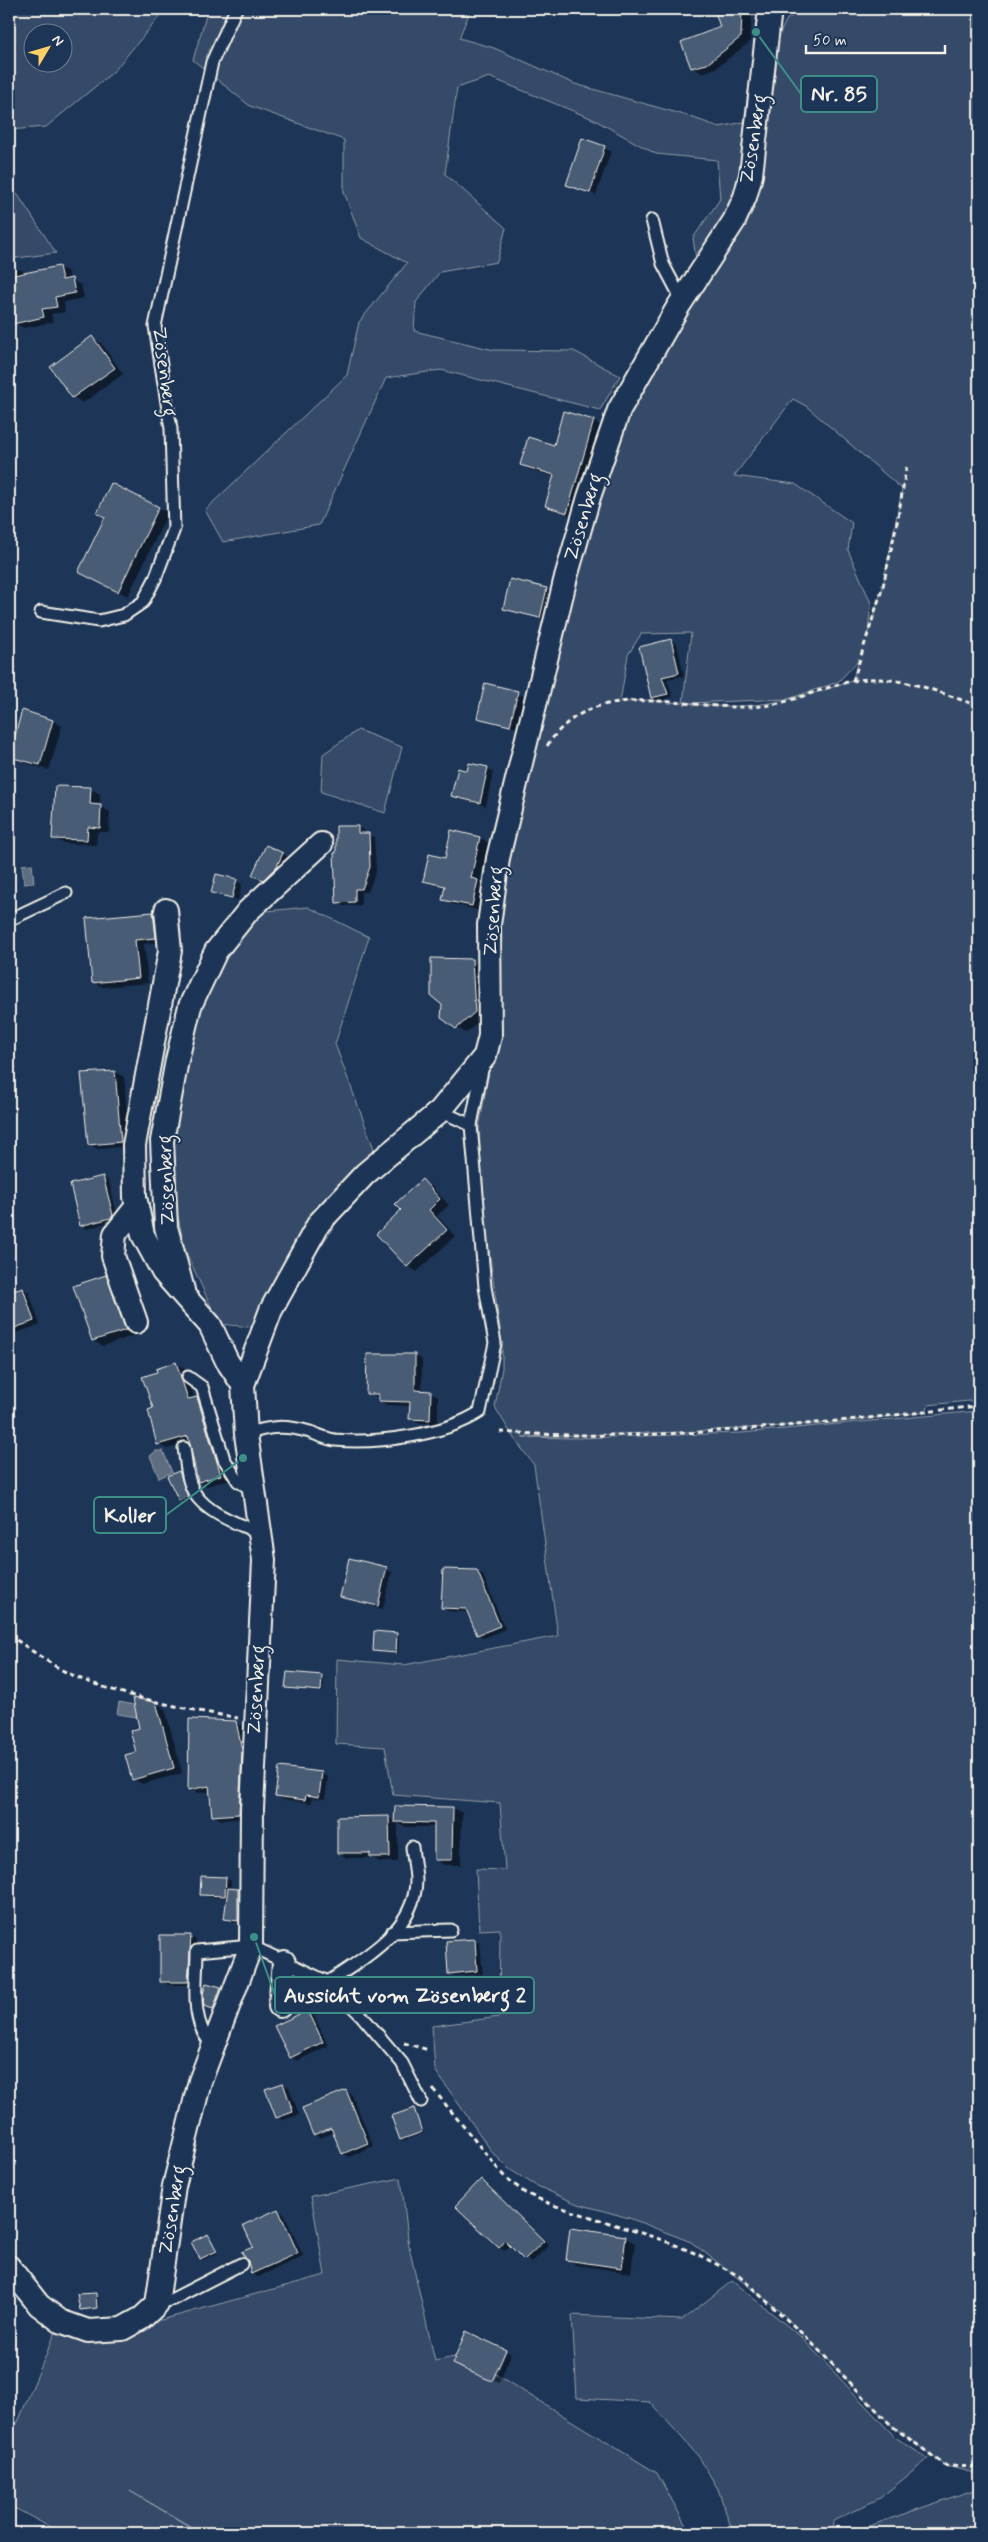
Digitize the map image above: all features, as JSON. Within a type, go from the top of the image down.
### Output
[{"type":"street","name":"Zösenberg","points":[[157,2304],[174,2186],[200,2081],[251,1946],[252,1809],[264,1560],[246,1434],[243,1385],[271,1310],[319,1223],[365,1174],[440,1111],[485,1056],[490,1036],[490,925],[498,858],[566,578],[589,497],[619,410],[682,300],[734,221],[745,197],[751,175],[770,9]]},
{"type":"street","name":"Zösenberg","points":[[184,1296],[166,1227],[162,1141],[176,1060],[190,1006],[216,951],[248,912],[321,844]]},
{"type":"street","name":"Zösenberg","points":[[166,910],[170,951],[134,1145],[137,1206],[143,1235],[163,1272],[210,1325],[227,1361],[243,1385]]},
{"type":"street","name":"Zösenberg","points":[[136,1322],[113,1256],[115,1234],[137,1206]]},
{"type":"street","points":[[280,2006],[284,1962]]},
{"type":"street","points":[[9,2268],[39,2305],[60,2320],[88,2331],[122,2329],[142,2318],[157,2304]]},
{"type":"lane","name":"Zösenberg","points":[[41,612],[99,621],[124,615],[143,602],[155,579],[174,529],[171,429],[155,326],[212,62],[236,9]]},
{"type":"lane","points":[[652,220],[663,264],[682,300]]},
{"type":"lane","points":[[9,920],[66,893]]},
{"type":"lane","name":"Zösenberg","points":[[246,1434],[278,1426],[334,1440],[370,1440],[427,1434],[467,1420],[480,1412],[495,1343],[485,1288],[471,1125],[485,1056]]},
{"type":"lane","points":[[440,1111],[471,1125]]},
{"type":"lane","points":[[188,1377],[202,1387],[224,1459],[238,1481],[254,1491]]},
{"type":"lane","points":[[184,1448],[190,1484],[200,1501],[226,1519],[260,1533]]},
{"type":"lane","points":[[328,1982],[377,1949],[408,1911],[416,1883],[412,1847]]},
{"type":"lane","points":[[392,1932],[451,1930]]},
{"type":"lane","points":[[213,2045],[203,2036],[197,2015],[197,1951],[251,1946],[328,1982],[361,2015],[402,2062],[421,2101]]},
{"type":"lane","points":[[157,2304],[173,2299],[241,2264]]},
{"type":"path","points":[[853,681],[883,586],[898,518],[906,463]]},
{"type":"path","points":[[544,751],[553,737],[571,718],[600,705],[645,700],[746,707],[802,698],[853,681],[874,678],[903,680],[979,706]]},
{"type":"path","points":[[500,1432],[572,1434],[688,1432],[830,1423],[979,1406]]},
{"type":"path","points":[[9,1635],[52,1664],[80,1679],[110,1689],[185,1707],[256,1721]]},
{"type":"path","points":[[430,2087],[503,2175],[526,2193],[553,2205],[663,2240],[697,2254],[739,2276],[808,2338],[892,2426],[946,2466],[979,2467]]},
{"type":"shaded area","points":[[9,9],[166,9],[113,72],[46,127],[9,130]]},
{"type":"shaded area","points":[[208,9],[471,9],[459,38],[494,48],[575,84],[688,116],[719,127],[744,122],[750,78],[757,54],[771,51],[787,19],[806,9],[979,9],[979,1400],[928,1405],[927,1412],[831,1423],[688,1432],[522,1437],[573,1438],[741,1433],[979,1411],[979,2474],[946,2466],[892,2426],[778,2309],[691,2242],[629,2218],[575,2203],[533,2184],[509,2169],[492,2152],[435,2070],[432,2026],[499,2017],[500,1929],[479,1930],[476,1869],[505,1870],[500,1803],[393,1795],[385,1747],[336,1744],[337,1659],[404,1665],[558,1636],[534,1465],[513,1437],[495,1407],[502,1368],[502,1344],[483,1207],[479,1128],[491,1059],[498,923],[508,819],[530,775],[523,786],[573,584],[609,464],[639,386],[696,259],[693,238],[720,199],[717,160],[656,154],[593,119],[489,77],[457,88],[445,174],[506,228],[497,262],[440,272],[416,302],[414,331],[494,350],[574,351],[620,376],[600,410],[441,370],[386,378],[319,525],[223,542],[205,510],[347,375],[359,322],[407,263],[361,238],[344,192],[344,140],[250,106],[193,60]],"holes":[[[793,399],[806,406],[902,489],[883,586],[868,633],[871,603],[848,550],[852,523],[795,484],[734,476]],[[691,633],[683,703],[645,700],[620,702],[628,655],[641,634]],[[859,660],[852,681],[792,699],[731,706],[689,703],[788,699],[838,682]]]},
{"type":"shaded area","points":[[9,186],[18,195],[56,253],[9,259]]},
{"type":"shaded area","points":[[358,730],[402,747],[385,813],[321,792],[323,754]]},
{"type":"shaded area","points":[[32,864],[34,883],[24,884],[22,865]]},
{"type":"shaded area","points":[[308,907],[369,937],[335,1044],[383,1173],[337,1222],[295,1285],[274,1329],[219,1324],[185,1250],[175,1202],[173,1145],[189,1030],[211,973],[257,912]]},
{"type":"shaded area","points":[[156,1451],[163,1451],[172,1472],[159,1478],[150,1456]]},
{"type":"shaded area","points":[[119,1702],[139,1706],[137,1717],[117,1714]]},
{"type":"shaded area","points":[[401,2178],[409,2247],[435,2361],[464,2355],[657,2473],[690,2533],[202,2533],[130,2491],[200,2533],[61,2533],[9,2505],[9,2416],[18,2422],[60,2321],[88,2331],[142,2318],[161,2320],[325,2275],[311,2196]]},
{"type":"shaded area","points":[[732,2281],[801,2337],[895,2437],[928,2459],[880,2498],[833,2521],[832,2533],[733,2533],[718,2489],[699,2457],[650,2402],[577,2398],[572,2315],[682,2320]]},
{"type":"shaded area","points":[[979,2488],[979,2533],[849,2533]]},
{"type":"building","points":[[714,9],[742,9],[741,37],[707,64],[691,68],[681,42],[720,27]]},
{"type":"building","points":[[582,138],[605,146],[590,193],[566,185]]},
{"type":"building","points":[[59,266],[62,280],[72,278],[75,293],[55,297],[57,307],[42,309],[44,317],[13,324],[9,301],[9,276]]},
{"type":"building","points":[[92,336],[115,368],[72,398],[50,367]]},
{"type":"building","points":[[563,411],[594,420],[567,513],[545,506],[554,475],[520,465],[528,437],[554,445]]},
{"type":"building","points":[[111,483],[159,507],[118,592],[78,572],[105,517],[97,513]]},
{"type":"building","points":[[510,579],[547,588],[540,618],[503,609]]},
{"type":"building","points":[[671,639],[679,673],[662,677],[668,694],[651,698],[639,647]]},
{"type":"building","points":[[485,683],[518,691],[510,726],[477,718]]},
{"type":"building","points":[[22,710],[53,720],[40,765],[9,757]]},
{"type":"building","points":[[469,763],[488,767],[480,803],[451,796],[458,768],[467,771]]},
{"type":"building","points":[[55,786],[91,787],[90,804],[101,805],[100,828],[88,827],[87,840],[52,839]]},
{"type":"building","points":[[336,826],[358,826],[358,833],[369,833],[370,867],[362,889],[355,889],[355,902],[336,903],[334,853],[336,853]]},
{"type":"building","points":[[451,830],[480,837],[471,878],[478,880],[472,906],[442,900],[445,886],[423,881],[429,854],[445,858]]},
{"type":"building","points":[[266,845],[283,853],[277,866],[263,880],[252,875]]},
{"type":"building","points":[[216,874],[237,879],[232,898],[211,893]]},
{"type":"building","points":[[153,912],[156,938],[135,940],[139,978],[92,983],[86,918]]},
{"type":"building","points":[[431,958],[472,959],[475,1012],[456,1029],[441,1018],[442,1005],[431,996]]},
{"type":"building","points":[[115,1071],[121,1142],[88,1145],[81,1073]]},
{"type":"building","points":[[103,1176],[113,1215],[111,1218],[80,1226],[70,1184]]},
{"type":"building","points":[[422,1179],[440,1199],[429,1210],[447,1230],[407,1267],[376,1234],[401,1210],[395,1204]]},
{"type":"building","points":[[106,1275],[126,1330],[92,1341],[73,1286]]},
{"type":"building","points":[[23,1288],[34,1321],[9,1330],[9,1292]]},
{"type":"building","points":[[367,1354],[415,1354],[415,1390],[431,1391],[430,1420],[409,1419],[410,1402],[378,1401],[378,1394],[366,1394]]},
{"type":"building","points":[[176,1362],[188,1399],[197,1397],[221,1475],[198,1482],[188,1436],[157,1445],[148,1410],[153,1408],[142,1377],[157,1372],[156,1369]]},
{"type":"building","points":[[179,1471],[188,1497],[179,1501],[167,1476]]},
{"type":"building","points":[[349,1558],[387,1567],[378,1606],[340,1597]]},
{"type":"building","points":[[443,1569],[477,1570],[500,1626],[477,1635],[466,1609],[441,1608]]},
{"type":"building","points":[[374,1631],[397,1633],[396,1653],[373,1651]]},
{"type":"building","points":[[287,1672],[322,1675],[321,1691],[285,1688]]},
{"type":"building","points":[[133,1698],[156,1702],[174,1768],[132,1780],[125,1755],[136,1752],[130,1731],[139,1728]]},
{"type":"building","points":[[189,1719],[236,1721],[242,1750],[239,1814],[212,1816],[209,1786],[188,1790]]},
{"type":"building","points":[[279,1767],[322,1772],[319,1797],[306,1795],[305,1800],[275,1796]]},
{"type":"building","points":[[395,1806],[453,1807],[452,1860],[434,1860],[434,1823],[394,1822]]},
{"type":"building","points":[[389,1816],[390,1857],[370,1857],[370,1853],[337,1853],[337,1817]]},
{"type":"building","points":[[201,1876],[226,1877],[225,1896],[200,1895]]},
{"type":"building","points":[[228,1888],[238,1889],[238,1921],[224,1919]]},
{"type":"building","points":[[160,1935],[191,1935],[188,1982],[160,1982]]},
{"type":"building","points":[[475,1939],[477,1971],[448,1974],[446,1941]]},
{"type":"building","points":[[206,1983],[221,1987],[213,2009],[204,2006],[203,1994]]},
{"type":"building","points":[[308,2010],[323,2042],[290,2058],[274,2026]]},
{"type":"building","points":[[283,2083],[293,2112],[276,2118],[265,2089]]},
{"type":"building","points":[[346,2090],[368,2143],[342,2154],[331,2128],[313,2135],[302,2108]]},
{"type":"building","points":[[414,2108],[422,2132],[400,2140],[391,2116]]},
{"type":"building","points":[[481,2179],[544,2241],[524,2260],[505,2241],[499,2248],[455,2206]]},
{"type":"building","points":[[278,2209],[298,2253],[251,2274],[248,2261],[241,2252],[253,2247],[243,2225]]},
{"type":"building","points":[[570,2228],[626,2236],[622,2268],[566,2260]]},
{"type":"building","points":[[208,2234],[217,2251],[200,2259],[191,2242]]},
{"type":"building","points":[[96,2293],[97,2308],[80,2310],[77,2294]]},
{"type":"building","points":[[466,2331],[506,2350],[492,2381],[452,2364]]},
{"type":"place","name":"Nr. 85","points":[[756,32]]},
{"type":"place","name":"Koller","points":[[243,1458]]},
{"type":"place","name":"Aussicht vom Zösenberg 2","points":[[254,1937]]}]
